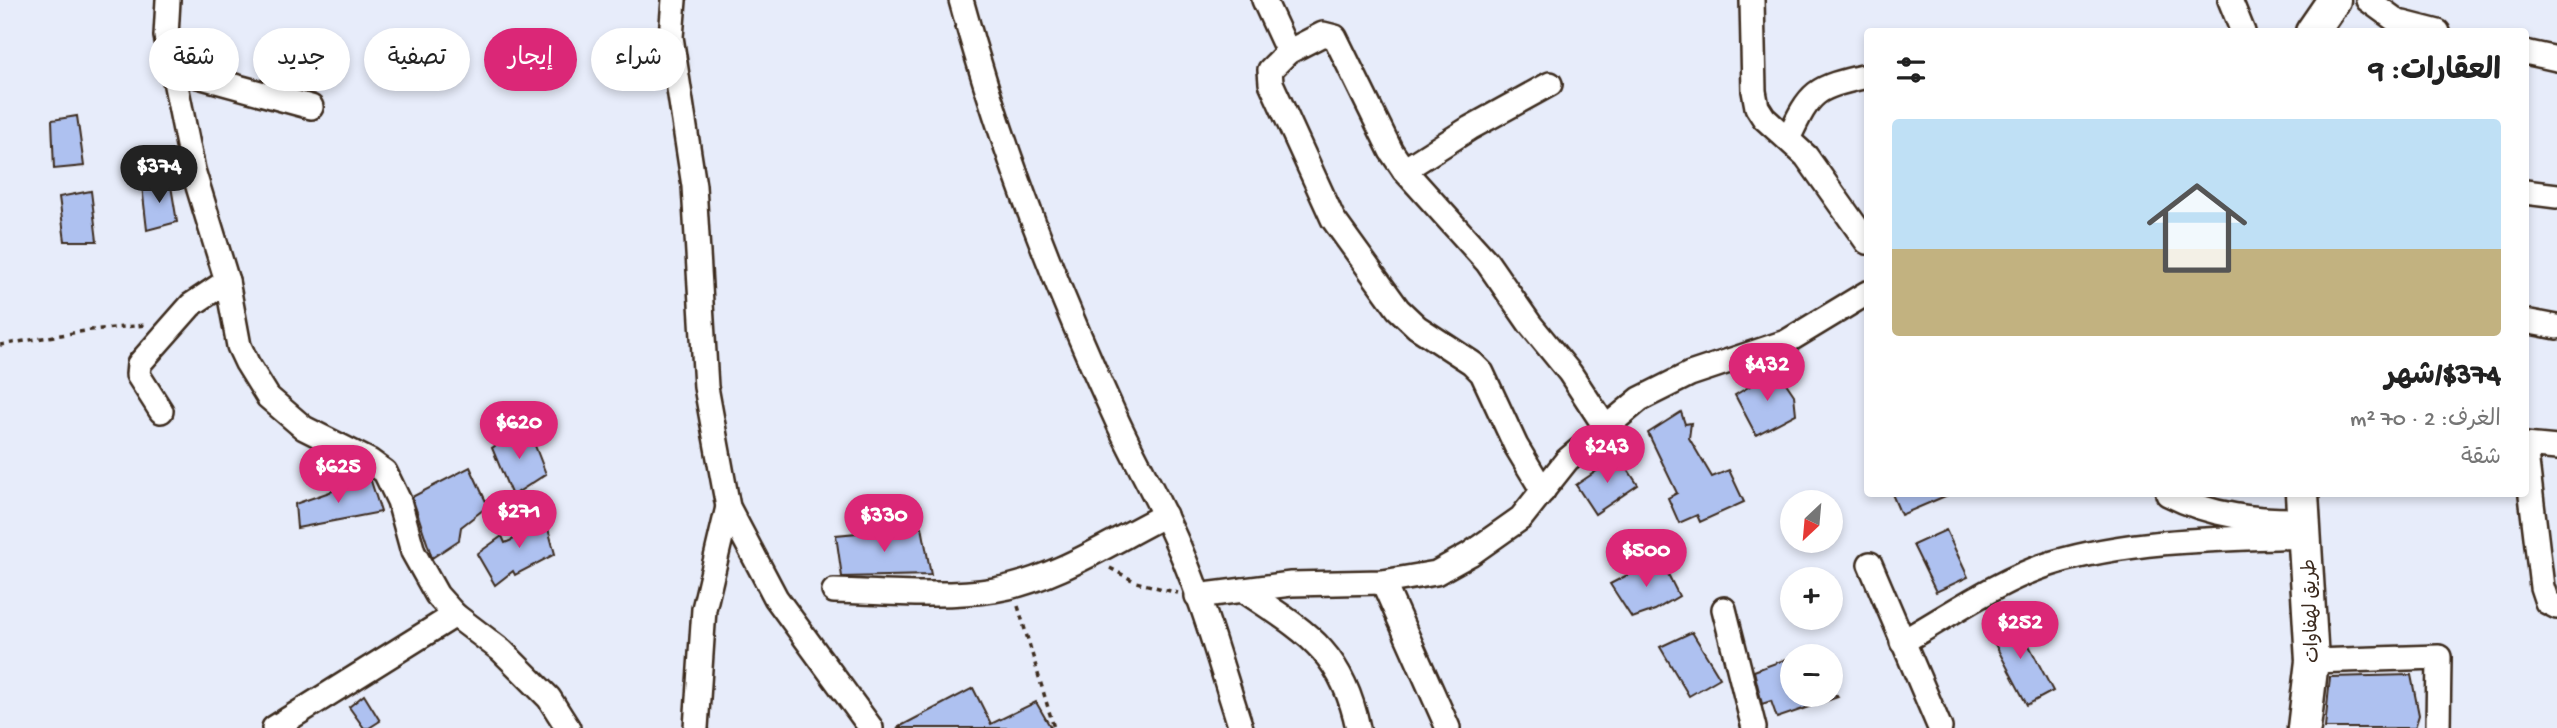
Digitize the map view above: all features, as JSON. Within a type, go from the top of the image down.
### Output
[{"type":"street","points":[[166,28],[168,0]]},
{"type":"street","points":[[674,0],[671,37],[694,186],[706,387],[728,508],[776,598],[871,728]]},
{"type":"street","points":[[961,0],[1024,190],[1068,308],[1114,416],[1165,515],[1207,617],[1241,728]]},
{"type":"street","points":[[1264,0],[1288,52]]},
{"type":"street","points":[[1752,0],[1754,91],[1758,107],[1764,118],[1807,156],[1864,238]]},
{"type":"street","points":[[2230,0],[2241,28]]},
{"type":"street","points":[[2315,28],[2334,0]]},
{"type":"street","points":[[2368,0],[2407,27]]},
{"type":"street","points":[[1543,491],[1516,446],[1482,373],[1472,363],[1418,327],[1398,309],[1333,219],[1271,83],[1270,70],[1288,52],[1323,34],[1335,37],[1391,151],[1404,170],[1487,262],[1530,324],[1570,373],[1606,428]]},
{"type":"street","points":[[2529,53],[2557,58]]},
{"type":"street","points":[[1788,139],[1811,94],[1864,77]]},
{"type":"street","points":[[1404,170],[1471,128],[1550,84]]},
{"type":"street","points":[[239,87],[311,107]]},
{"type":"street","points":[[177,91],[198,191],[227,281],[239,346],[268,397],[304,428],[370,461],[385,472],[400,501],[408,536],[420,567],[437,595],[455,615],[519,668],[549,698],[568,728]]},
{"type":"street","points":[[2529,192],[2557,196]]},
{"type":"street","points":[[161,411],[138,375],[139,364],[191,305],[227,281]]},
{"type":"street","points":[[1197,596],[1322,581],[1382,582],[1436,573],[1470,554],[1521,518],[1567,460],[1640,399],[1663,386],[1786,342],[1864,295]]},
{"type":"street","points":[[2529,322],[2557,327]]},
{"type":"street","points":[[2529,445],[2557,448]]},
{"type":"street","points":[[2529,478],[2542,587],[2547,602],[2557,607]]},
{"type":"street","points":[[2175,497],[2192,505],[2241,517],[2305,516]]},
{"type":"street","points":[[696,728],[704,609],[728,508]]},
{"type":"street","points":[[834,592],[957,593],[1012,585],[1035,579],[1165,515]]},
{"type":"street","points":[[1902,642],[2021,576],[2051,564],[2305,516]]},
{"type":"street","name":"طريق لهفاوات","points":[[2304,728],[2312,661],[2305,516]]},
{"type":"street","points":[[1870,564],[1940,728]]},
{"type":"street","points":[[1382,582],[1448,728]]},
{"type":"street","points":[[1243,590],[1287,618],[1322,646],[1345,688],[1358,728]]},
{"type":"street","points":[[1724,609],[1754,728]]},
{"type":"street","points":[[274,728],[455,615]]},
{"type":"street","points":[[2312,661],[2439,657],[2438,728]]},
{"type":"path","points":[[0,345],[150,324]]},
{"type":"path","points":[[1107,567],[1136,582],[1197,596]]},
{"type":"path","points":[[1012,585],[1054,728]]},
{"type":"building","points":[[77,116],[84,166],[54,169],[52,120]]},
{"type":"building","points":[[170,180],[177,222],[147,230],[142,186]]},
{"type":"building","points":[[91,191],[97,241],[65,241],[59,197]]},
{"type":"building","points":[[1777,370],[1794,395],[1796,414],[1756,435],[1735,395]]},
{"type":"building","points":[[1681,412],[1685,424],[1691,423],[1689,438],[1712,477],[1729,470],[1744,502],[1700,522],[1697,515],[1679,523],[1668,498],[1677,493],[1648,433]]},
{"type":"building","points":[[527,425],[546,474],[512,496],[492,448]]},
{"type":"building","points":[[1619,456],[1638,485],[1595,514],[1576,485]]},
{"type":"building","points":[[470,467],[488,506],[461,527],[459,540],[432,558],[412,497]]},
{"type":"building","points":[[370,478],[381,512],[297,528],[295,504]]},
{"type":"building","points":[[1893,497],[1943,497],[1901,515]]},
{"type":"building","points":[[542,507],[555,554],[515,575],[513,571],[495,585],[477,554],[502,536],[505,543],[528,533],[523,521]]},
{"type":"building","points":[[922,527],[931,575],[842,577],[836,535]]},
{"type":"building","points":[[1946,530],[1968,577],[1936,592],[1913,545]]},
{"type":"building","points":[[1660,558],[1679,596],[1655,610],[1632,618],[1610,584]]},
{"type":"building","points":[[2014,617],[2053,691],[2027,705],[1988,631]]},
{"type":"building","points":[[1692,632],[1720,678],[1689,696],[1660,647]]},
{"type":"building","points":[[1780,661],[1780,707],[1809,707],[1777,718],[1771,701],[1762,704],[1754,671]]},
{"type":"building","points":[[2411,675],[2419,715],[2415,728],[2325,728],[2330,677]]},
{"type":"building","points":[[973,688],[991,724],[1036,702],[1051,728],[897,728]]},
{"type":"building","points":[[364,695],[380,721],[369,728],[364,728],[349,707]]}]
